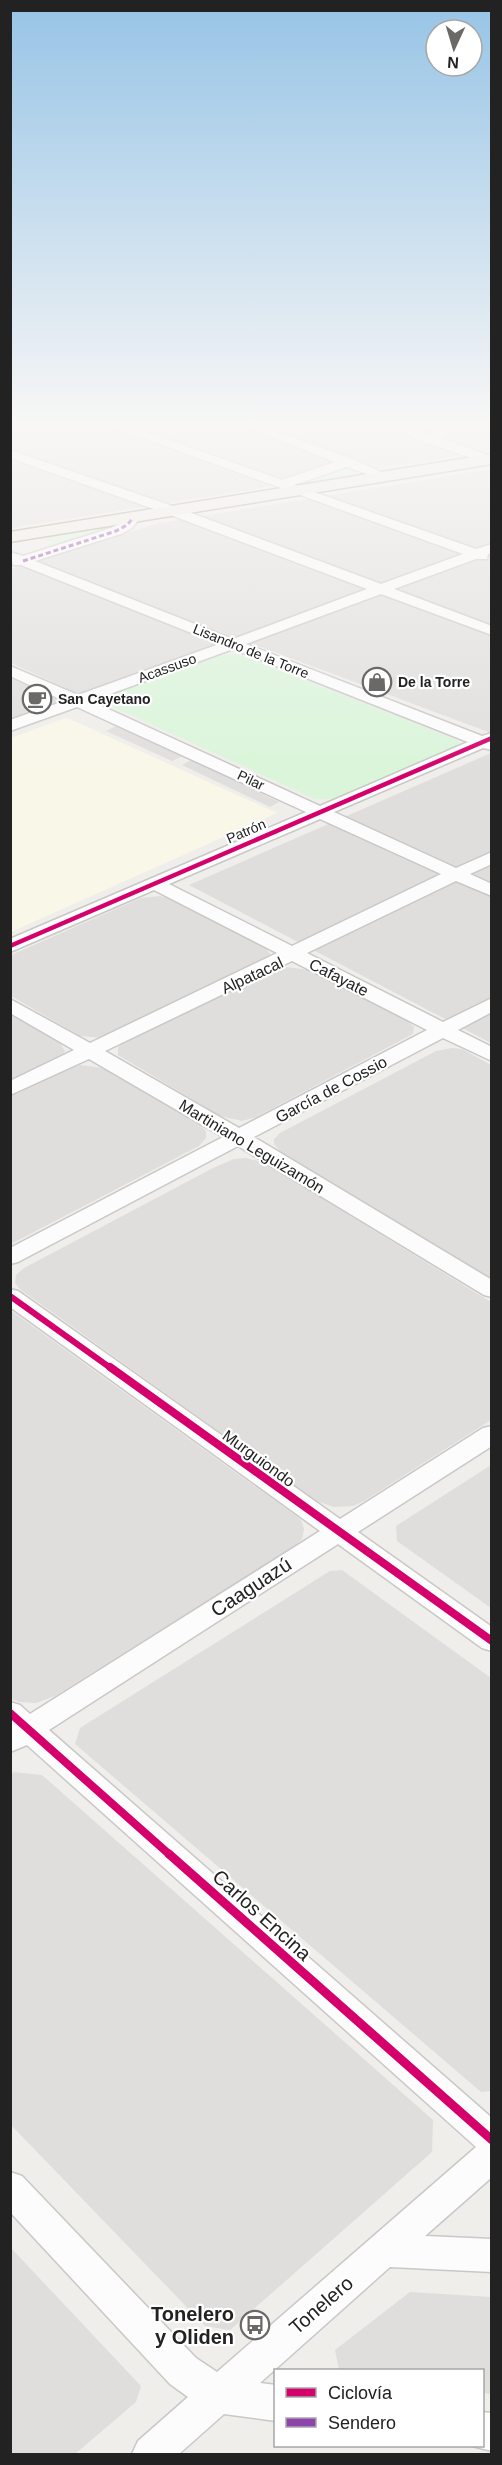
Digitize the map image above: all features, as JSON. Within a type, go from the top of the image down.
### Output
[{"type":"street","points":[[14,560],[81,541]]},
{"type":"street","points":[[253,541],[492,631]]},
{"type":"street","points":[[439,541],[492,560]]},
{"type":"street","name":"Acassuso","points":[[10,726],[492,549]]},
{"type":"street","name":"Lisandro de la Torre","points":[[14,560],[489,742]]},
{"type":"street","name":"Pilar","points":[[10,670],[492,891]]},
{"type":"street","name":"Patrón","points":[[10,946],[320,812],[489,742]]},
{"type":"street","name":"Alpatacal","points":[[10,1089],[492,857]]},
{"type":"street","name":"Cafayate","points":[[154,883],[492,1056]]},
{"type":"street","name":"García de Cossio","points":[[10,1257],[492,1004]]},
{"type":"street","name":"Martiniano Leguizamón","points":[[10,1005],[239,1137],[492,1290]]},
{"type":"street","name":"Murguiondo","points":[[10,1296],[492,1641]]},
{"type":"street","name":"Caaguazú","points":[[17,1728],[338,1532],[492,1434]]},
{"type":"street","name":"Carlos Encina","points":[[17,1728],[492,2140]]},
{"type":"street","name":"Tonelero","points":[[166,2448],[218,2395],[492,2155]]},
{"type":"street","points":[[10,2187],[183,2371],[218,2395],[274,2403]]},
{"type":"street","points":[[383,2250],[492,2256]]},
{"type":"shaded area","points":[[98,541],[491,541],[491,733],[30,561]]},
{"type":"shaded area","points":[[23,565],[217,643],[79,694],[11,663],[11,569]]},
{"type":"shaded area","points":[[11,678],[62,701],[11,719]]},
{"type":"shaded area","points":[[65,718],[277,813],[11,932],[11,738]]},
{"type":"shaded area","points":[[116,726],[183,756],[172,761],[106,731]]},
{"type":"shaded area","points":[[491,753],[491,1043],[189,885]]},
{"type":"shaded area","points":[[191,760],[279,802],[270,807],[182,765]]},
{"type":"shaded area","points":[[160,896],[265,947],[270,954],[269,959],[103,1038],[80,1036],[11,996],[11,955],[141,898]]},
{"type":"shaded area","points":[[286,967],[310,970],[407,1020],[414,1027],[413,1034],[256,1117],[242,1121],[220,1116],[118,1055],[118,1047],[126,1041],[277,969]]},
{"type":"shaded area","points":[[10,1014],[60,1043],[65,1051],[62,1056],[10,1083]]},
{"type":"shaded area","points":[[462,1049],[491,1065],[491,1279],[280,1151],[274,1144],[274,1139],[280,1133],[436,1051]]},
{"type":"shaded area","points":[[80,1065],[104,1068],[201,1126],[206,1131],[206,1138],[199,1146],[11,1244],[11,1096]]},
{"type":"shaded area","points":[[245,1158],[262,1162],[491,1302],[491,1420],[353,1506],[334,1507],[316,1501],[21,1290],[15,1283],[16,1275],[24,1268],[215,1167],[234,1159]]},
{"type":"shaded area","points":[[10,1310],[296,1516],[301,1520],[304,1529],[302,1539],[296,1545],[55,1696],[36,1703],[11,1699]]},
{"type":"shaded area","points":[[491,1465],[491,1608],[397,1541],[396,1526]]},
{"type":"shaded area","points":[[342,1570],[491,1678],[491,2091],[481,2092],[75,1744],[80,1728],[330,1571]]},
{"type":"shaded area","points":[[14,1772],[42,1775],[433,2120],[432,2152],[230,2330],[205,2326],[11,2125],[10,1775]]},
{"type":"shaded area","points":[[10,2247],[141,2386],[136,2402],[75,2454],[11,2454]]},
{"type":"shaded area","points":[[410,2292],[491,2297],[491,2394],[484,2393],[484,2369],[339,2369],[335,2350]]},
{"type":"green space","points":[[48,541],[75,541],[58,547]]},
{"type":"green space","points":[[238,654],[457,740],[460,744],[334,799],[315,799],[107,704],[108,697],[218,655]]},
{"type":"marked path","points":[[23,561],[85,541]]},
{"type":"cycle path","points":[[10,946],[492,738]]},
{"type":"cycle path","points":[[10,1296],[492,1641]]},
{"type":"cycle path","points":[[10,1713],[492,2140]]},
{"type":"place","name":"De la Torre","points":[[377,682]]},
{"type":"place","name":"San Cayetano","points":[[37,699]]},
{"type":"place","name":"Tonelero y Oliden","points":[[255,2325]]}]
